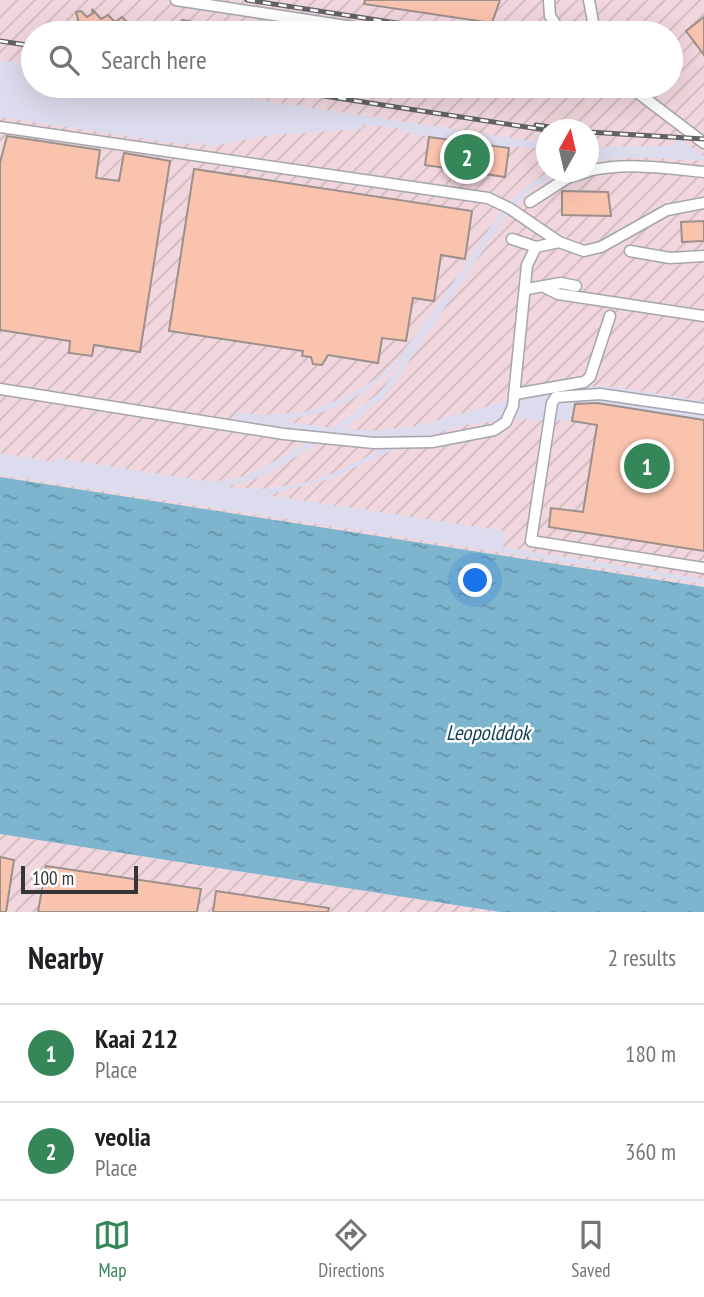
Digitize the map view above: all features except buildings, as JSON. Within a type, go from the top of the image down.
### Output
[{"type":"street","points":[[176,0],[313,21]]},
{"type":"street","points":[[549,0],[550,16],[553,21]]},
{"type":"street","points":[[589,0],[593,21]]},
{"type":"street","points":[[645,98],[704,143]]},
{"type":"street","points":[[0,127],[488,198],[509,208],[559,242],[584,251],[601,247],[667,210],[704,203]]},
{"type":"street","points":[[599,169],[624,166],[704,172]]},
{"type":"street","points":[[530,202],[560,182]]},
{"type":"street","points":[[512,239],[536,247],[559,242]]},
{"type":"street","points":[[0,389],[284,434],[374,443],[432,442],[494,430],[510,417],[527,289],[527,265],[536,247]]},
{"type":"street","points":[[630,251],[670,258],[704,256]]},
{"type":"street","points":[[527,289],[546,288],[561,283],[576,286]]},
{"type":"street","points":[[546,288],[558,294],[704,316]]},
{"type":"street","points":[[515,394],[584,382],[590,377],[610,316]]},
{"type":"street","points":[[704,409],[600,394],[556,397],[552,403],[531,541],[704,568]]},
{"type":"shaded area","points":[[0,0],[704,0],[704,587],[0,477]]},
{"type":"shaded area","points":[[0,60],[21,63],[21,98],[247,98],[536,141],[536,148],[509,148],[401,132],[401,129],[395,128],[393,131],[390,127],[363,125],[362,129],[272,135],[206,147],[204,143],[179,144],[0,117]]},
{"type":"shaded area","points":[[673,134],[704,156],[704,161],[638,157],[599,161],[599,153],[603,152],[599,152],[599,147],[675,146]]},
{"type":"shaded area","points":[[536,180],[544,182],[532,188],[507,214],[383,398],[345,428],[368,431],[416,426],[528,395],[579,387],[607,386],[704,401],[704,420],[575,401],[572,421],[512,419],[466,425],[418,438],[330,479],[268,495],[505,531],[503,547],[704,579],[704,584],[0,475],[0,453],[56,462],[57,458],[212,482],[241,477],[261,469],[326,432],[235,420],[236,412],[267,415],[304,412],[349,396],[380,376],[395,362],[435,310],[501,211],[528,185]],"holes":[[[409,354],[379,393],[333,428],[283,421],[323,412],[348,402],[383,379]],[[334,434],[378,437],[411,435],[331,474],[308,482],[264,489],[225,487],[262,477]]]},
{"type":"shaded area","points":[[0,834],[500,912],[0,912]]},
{"type":"water","name":"Leopolddok","points":[[0,477],[704,587],[704,912],[500,912],[0,834]]},
{"type":"railway","points":[[247,0],[384,21]]},
{"type":"railway","points":[[0,41],[21,44]]},
{"type":"railway","points":[[337,98],[536,128]]},
{"type":"railway","points":[[599,133],[704,139]]},
{"type":"place","name":"veolia","points":[[467,157]]},
{"type":"place","name":"Kaai 212","points":[[647,466]]}]
